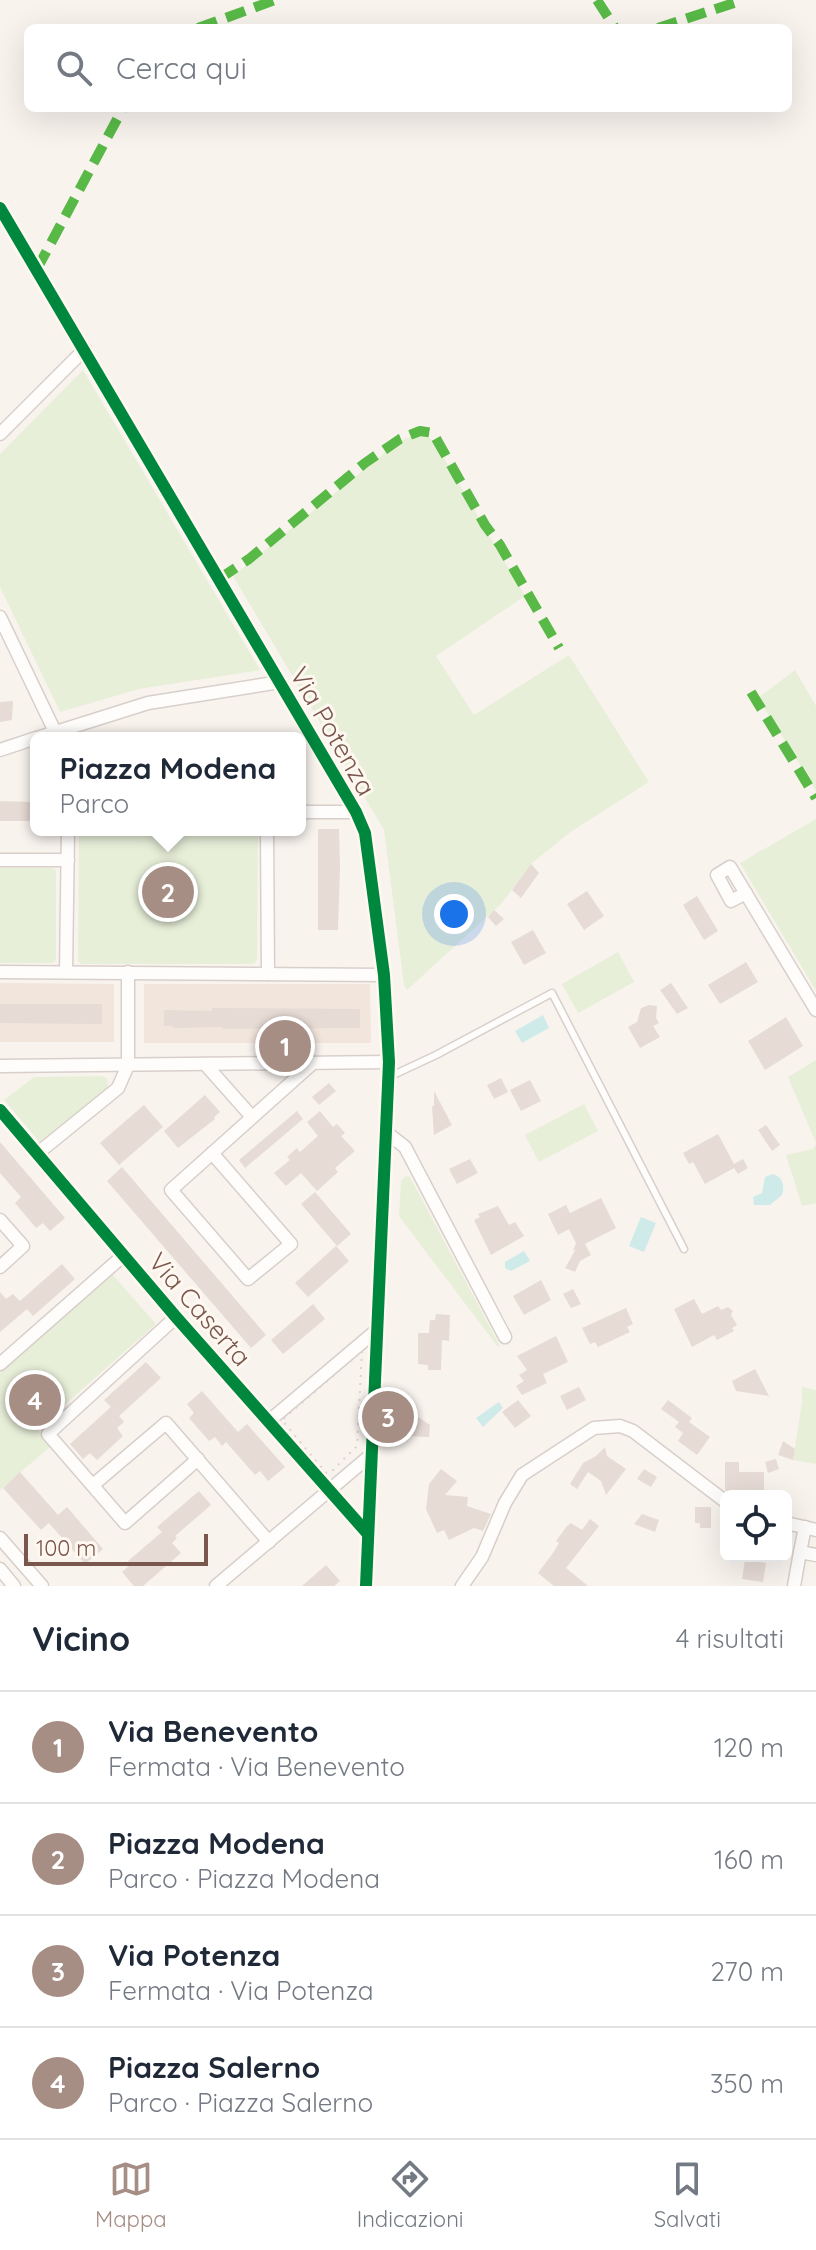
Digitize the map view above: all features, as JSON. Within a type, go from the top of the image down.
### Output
[{"type":"street","name":"Via Potenza","points":[[0,208],[356,812],[365,833],[384,975],[389,1062],[366,1586]]},
{"type":"street","points":[[0,434],[85,349]]},
{"type":"street","points":[[0,617],[56,732]]},
{"type":"street","points":[[66,732],[148,703],[280,682]]},
{"type":"street","points":[[0,750],[30,740]]},
{"type":"street","points":[[306,812],[356,812]]},
{"type":"street","points":[[66,972],[68,836]]},
{"type":"street","points":[[267,836],[268,974]]},
{"type":"street","points":[[0,860],[68,860]]},
{"type":"street","points":[[746,893],[816,1010]]},
{"type":"street","points":[[0,972],[384,975]]},
{"type":"street","points":[[38,1153],[118,1088],[128,1065],[128,972]]},
{"type":"street","points":[[0,1066],[389,1062]]},
{"type":"street","points":[[212,1153],[291,1244],[248,1279],[171,1190],[212,1153],[252,1117],[313,1063]]},
{"type":"street","points":[[205,1064],[252,1117]]},
{"type":"street","name":"Via Caserta","points":[[0,1110],[176,1317],[368,1534]]},
{"type":"street","points":[[387,1133],[405,1147],[505,1337]]},
{"type":"street","points":[[0,1220],[23,1246],[0,1267]]},
{"type":"street","points":[[0,1364],[124,1255]]},
{"type":"street","points":[[176,1317],[48,1434],[125,1523],[198,1459]]},
{"type":"street","points":[[269,1421],[378,1329]]},
{"type":"street","points":[[93,1485],[166,1423],[269,1542]]},
{"type":"street","points":[[462,1586],[482,1557],[505,1503],[522,1475],[594,1428],[620,1426],[633,1431],[720,1497]]},
{"type":"street","points":[[216,1586],[372,1454]]},
{"type":"street","points":[[794,1586],[800,1552],[811,1528]]},
{"type":"street","points":[[0,1538],[42,1586]]},
{"type":"street","points":[[800,1552],[816,1555]]},
{"type":"street","points":[[0,1569],[14,1586]]},
{"type":"lane","points":[[389,1077],[552,993],[684,1249]]},
{"type":"path","points":[[362,1351],[357,1446],[331,1472],[324,1471],[282,1420],[362,1351]]},
{"type":"shaded area","points":[[0,983],[114,984],[114,1042],[0,1042]]},
{"type":"shaded area","points":[[144,984],[370,984],[371,1043],[144,1043]]},
{"type":"green space","points":[[83,370],[260,670],[139,689],[60,712],[0,587],[0,454]]},
{"type":"green space","points":[[414,435],[427,436],[434,441],[525,596],[436,656],[474,715],[569,655],[649,782],[569,833],[531,864],[501,904],[407,990],[384,830],[233,576],[398,442]]},
{"type":"green space","points":[[795,670],[816,706],[816,791],[758,698]]},
{"type":"green space","points":[[816,819],[816,991],[740,863]]},
{"type":"green space","points":[[79,836],[258,836],[257,960],[254,964],[81,964],[78,961]]},
{"type":"green space","points":[[0,868],[54,868],[56,871],[56,960],[53,963],[0,963]]},
{"type":"green space","points":[[618,952],[634,982],[578,1013],[562,984]]},
{"type":"green space","points":[[816,1060],[816,1143],[788,1077]]},
{"type":"green space","points":[[34,1077],[107,1078],[108,1088],[42,1145],[4,1100]]},
{"type":"green space","points":[[584,1104],[598,1131],[539,1162],[525,1135]]},
{"type":"green space","points":[[816,1144],[816,1203],[802,1206],[786,1155],[813,1149]]},
{"type":"green space","points":[[406,1176],[410,1177],[500,1346],[399,1216],[401,1181]]},
{"type":"green space","points":[[111,1273],[156,1324],[37,1429],[51,1446],[0,1490],[0,1371]]},
{"type":"green space","points":[[802,1387],[816,1390],[816,1464],[793,1460]]},
{"type":"water","points":[[543,1015],[549,1028],[522,1043],[515,1031]]},
{"type":"water","points":[[773,1174],[782,1182],[782,1195],[770,1205],[754,1205],[753,1197],[762,1193],[765,1177]]},
{"type":"water","points":[[641,1217],[656,1223],[644,1252],[629,1246]]},
{"type":"water","points":[[524,1251],[530,1261],[511,1271],[505,1268],[505,1262]]},
{"type":"water","points":[[499,1402],[503,1408],[483,1427],[476,1418]]},
{"type":"building","points":[[13,701],[12,720],[0,722],[0,702]]},
{"type":"building","points":[[0,801],[30,802],[30,821],[0,821]]},
{"type":"building","points":[[318,829],[339,829],[338,930],[318,930]]},
{"type":"building","points":[[531,864],[539,873],[521,898],[512,890]]},
{"type":"building","points":[[587,891],[604,916],[584,930],[567,904]]},
{"type":"building","points":[[697,896],[718,931],[704,940],[683,905]]},
{"type":"building","points":[[494,910],[504,919],[496,926],[488,917]]},
{"type":"building","points":[[533,930],[546,953],[524,965],[511,942]]},
{"type":"building","points":[[746,962],[758,982],[720,1004],[708,985]]},
{"type":"building","points":[[671,983],[688,1008],[677,1014],[660,990]]},
{"type":"building","points":[[0,1004],[102,1004],[102,1024],[0,1023]]},
{"type":"building","points":[[657,1006],[659,1023],[653,1026],[660,1037],[640,1048],[628,1027],[637,1022],[641,1008]]},
{"type":"building","points":[[212,1008],[360,1009],[360,1028],[164,1026],[164,1010],[212,1011]]},
{"type":"building","points":[[786,1017],[803,1046],[765,1070],[748,1041]]},
{"type":"building","points":[[501,1078],[508,1092],[494,1099],[487,1085]]},
{"type":"building","points":[[530,1080],[541,1101],[521,1111],[510,1090]]},
{"type":"building","points":[[329,1083],[336,1091],[319,1105],[312,1097]]},
{"type":"building","points":[[434,1091],[452,1125],[434,1135],[432,1106]]},
{"type":"building","points":[[205,1095],[220,1112],[178,1148],[164,1131]]},
{"type":"building","points":[[144,1105],[163,1127],[119,1165],[100,1143]]},
{"type":"building","points":[[297,1111],[303,1119],[245,1168],[239,1160]]},
{"type":"building","points":[[320,1111],[333,1127],[337,1124],[345,1133],[341,1136],[355,1151],[335,1168],[338,1172],[317,1191],[301,1173],[286,1186],[274,1173],[290,1160],[287,1157],[297,1148],[300,1152],[318,1136],[307,1122]]},
{"type":"building","points":[[766,1125],[780,1145],[772,1151],[758,1130]]},
{"type":"building","points":[[718,1134],[734,1164],[743,1159],[748,1168],[738,1174],[734,1168],[705,1184],[693,1162],[689,1164],[683,1153]]},
{"type":"building","points":[[0,1142],[65,1218],[50,1231],[43,1223],[36,1228],[15,1203],[21,1197],[0,1173]]},
{"type":"building","points":[[470,1159],[478,1173],[457,1184],[449,1169]]},
{"type":"building","points":[[122,1167],[266,1335],[251,1348],[107,1181]]},
{"type":"building","points":[[315,1192],[351,1234],[337,1246],[301,1204]]},
{"type":"building","points":[[601,1198],[616,1228],[585,1244],[591,1255],[580,1261],[575,1272],[565,1268],[576,1249],[573,1251],[576,1243],[569,1229],[558,1235],[548,1214],[566,1205],[570,1213]]},
{"type":"building","points":[[498,1206],[509,1225],[515,1222],[524,1236],[491,1255],[474,1220],[480,1217],[478,1214]]},
{"type":"building","points":[[336,1246],[349,1261],[308,1297],[295,1283]]},
{"type":"building","points":[[62,1264],[75,1279],[33,1316],[27,1309],[0,1332],[0,1292],[6,1299],[13,1294],[20,1301]]},
{"type":"building","points":[[541,1280],[551,1300],[524,1315],[513,1296]]},
{"type":"building","points":[[573,1289],[581,1304],[571,1308],[563,1294]]},
{"type":"building","points":[[694,1299],[702,1314],[718,1306],[721,1310],[728,1307],[733,1311],[731,1315],[737,1325],[732,1328],[734,1331],[717,1340],[714,1335],[692,1347],[674,1309]]},
{"type":"building","points":[[313,1304],[325,1319],[283,1354],[271,1340]]},
{"type":"building","points":[[626,1308],[633,1324],[627,1327],[630,1332],[598,1347],[595,1342],[590,1344],[582,1328]]},
{"type":"building","points":[[436,1314],[450,1315],[449,1341],[442,1340],[441,1370],[428,1370],[428,1365],[418,1364],[418,1333],[429,1333],[430,1320],[435,1320]]},
{"type":"building","points":[[556,1336],[568,1362],[543,1374],[547,1383],[522,1395],[516,1386],[524,1381],[519,1375],[527,1370],[517,1356]]},
{"type":"building","points":[[146,1362],[161,1378],[119,1416],[124,1422],[117,1428],[123,1436],[97,1460],[90,1453],[83,1459],[70,1444],[111,1407],[104,1400]]},
{"type":"building","points":[[755,1369],[769,1396],[736,1391],[732,1381]]},
{"type":"building","points":[[579,1387],[586,1400],[567,1410],[560,1396]]},
{"type":"building","points":[[202,1391],[238,1432],[247,1424],[285,1467],[268,1481],[260,1471],[255,1475],[226,1442],[222,1446],[215,1437],[209,1441],[189,1418],[194,1413],[187,1404]]},
{"type":"building","points":[[518,1400],[531,1416],[515,1428],[502,1412]]},
{"type":"building","points":[[668,1400],[692,1418],[689,1422],[710,1437],[697,1455],[678,1441],[683,1433],[675,1427],[679,1422],[661,1409]]},
{"type":"building","points":[[406,1409],[430,1425],[429,1437],[404,1436]]},
{"type":"building","points":[[783,1441],[795,1449],[793,1460],[778,1455]]},
{"type":"building","points":[[605,1447],[607,1456],[626,1469],[606,1495],[601,1481],[588,1472],[577,1489],[570,1484],[583,1463]]},
{"type":"building","points":[[776,1459],[779,1469],[768,1473],[765,1462]]},
{"type":"building","points":[[725,1462],[739,1462],[739,1472],[764,1472],[764,1490],[725,1490]]},
{"type":"building","points":[[441,1469],[457,1481],[445,1495],[468,1497],[467,1506],[491,1514],[483,1531],[474,1528],[449,1540],[444,1530],[437,1533],[426,1509],[429,1484]]},
{"type":"building","points":[[644,1469],[657,1477],[651,1487],[637,1479]]},
{"type":"building","points":[[20,1472],[58,1515],[67,1507],[103,1549],[85,1564],[49,1523],[41,1530],[3,1488]]},
{"type":"building","points":[[199,1491],[211,1505],[175,1536],[177,1538],[172,1543],[181,1553],[143,1586],[134,1586],[122,1572],[131,1564],[128,1561],[162,1532],[157,1527]]},
{"type":"building","points":[[695,1507],[711,1507],[711,1528],[700,1528],[700,1523],[695,1523]]},
{"type":"building","points":[[642,1514],[659,1520],[655,1532],[634,1524]]},
{"type":"building","points":[[590,1519],[599,1526],[566,1568],[588,1586],[554,1586],[538,1573],[567,1526],[571,1523],[582,1530]]},
{"type":"building","points":[[745,1562],[766,1563],[763,1582],[742,1579]]},
{"type":"building","points":[[326,1565],[340,1581],[334,1586],[302,1586]]},
{"type":"marked path","points":[[209,24],[275,0]]},
{"type":"marked path","points":[[597,0],[612,24]]},
{"type":"marked path","points":[[670,24],[743,0]]},
{"type":"marked path","points":[[37,269],[121,112]]},
{"type":"marked path","points":[[219,579],[249,559],[365,463],[400,439],[420,431],[433,433],[559,648]]},
{"type":"marked path","points":[[751,692],[816,798]]},
{"type":"cycle path","points":[[0,208],[356,812],[365,833],[384,975],[389,1062],[366,1586]]},
{"type":"cycle path","points":[[0,1110],[176,1317],[368,1534]]},
{"type":"place","name":"Piazza Modena","points":[[168,892]]},
{"type":"place","name":"Via Benevento","points":[[285,1046]]},
{"type":"place","name":"Piazza Salerno","points":[[35,1400]]},
{"type":"place","name":"Via Potenza","points":[[388,1417]]}]
